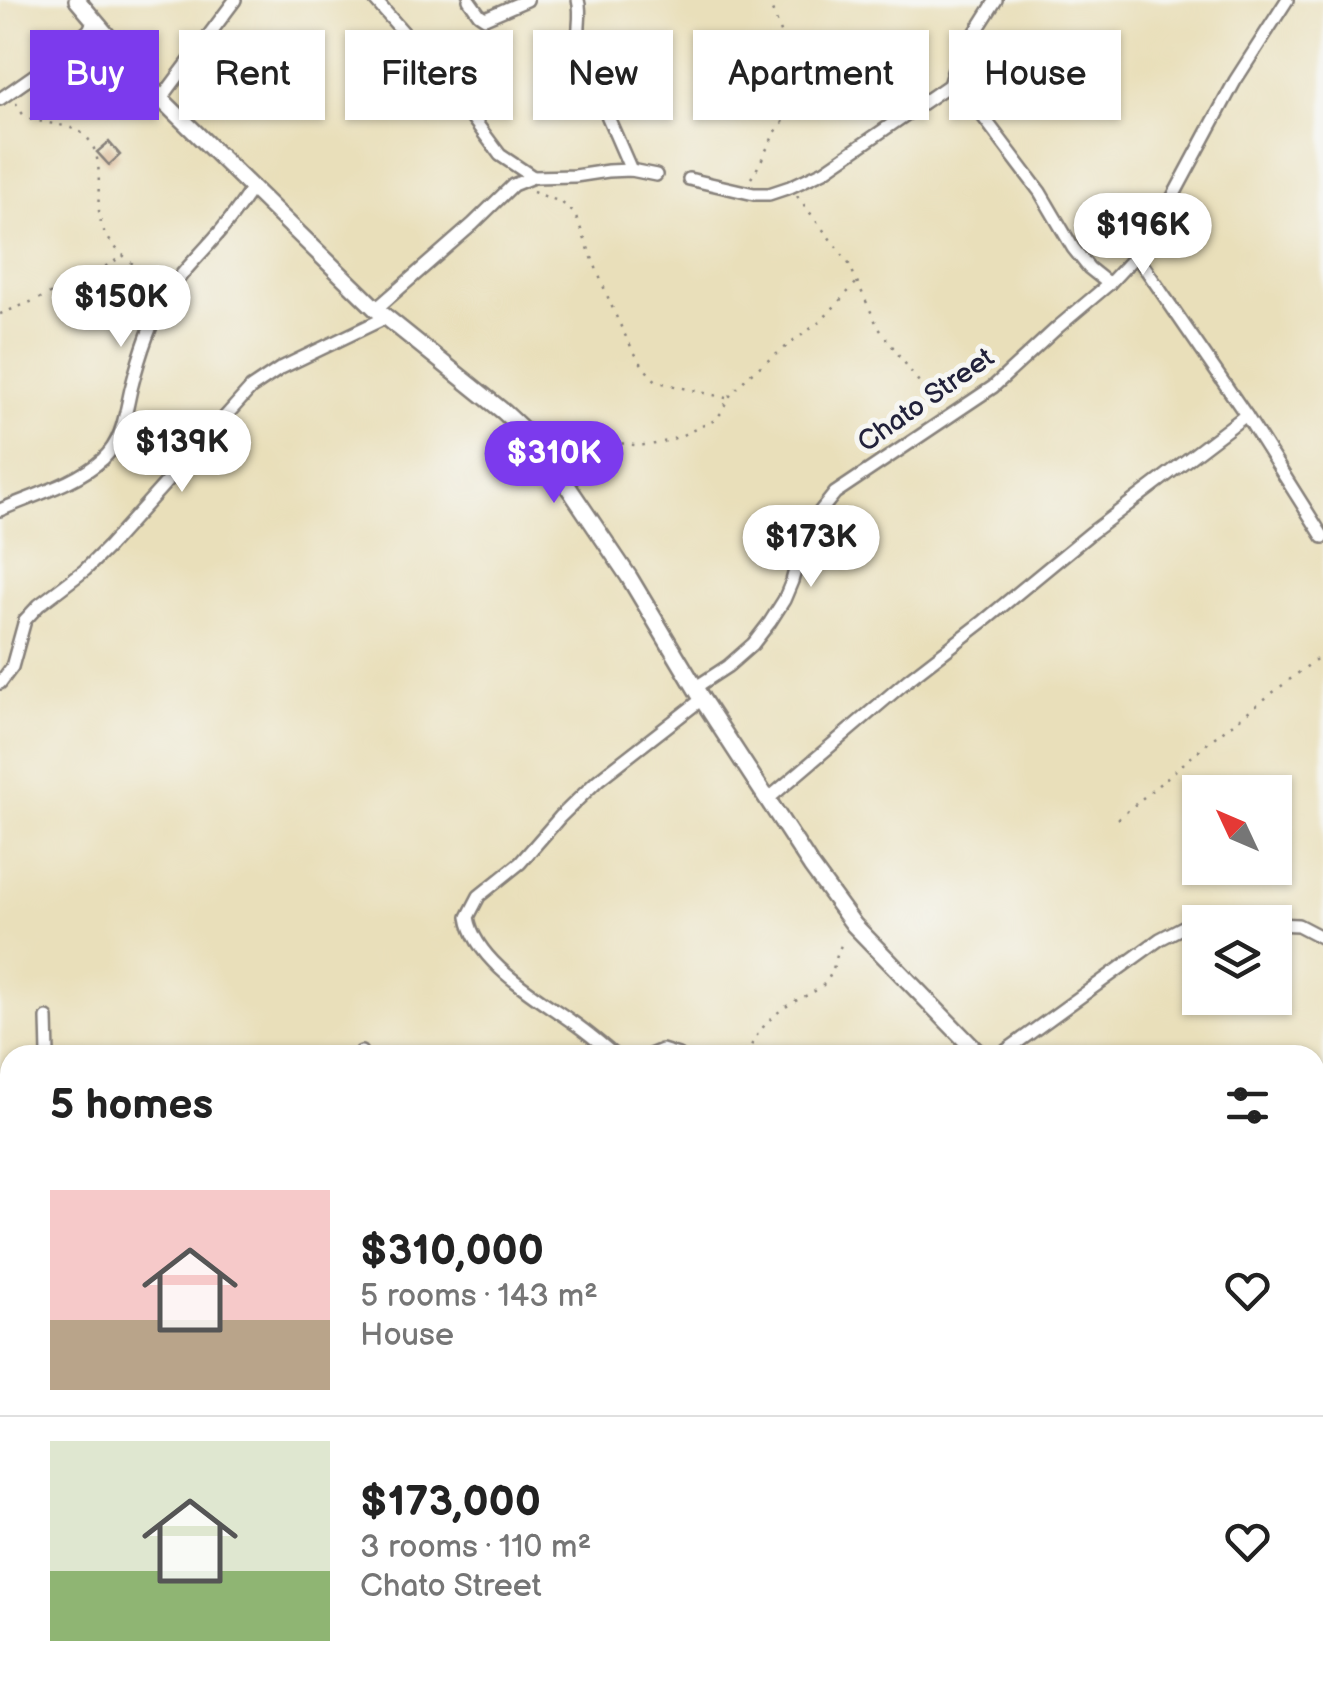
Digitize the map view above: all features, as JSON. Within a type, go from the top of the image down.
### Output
[{"type":"street","points":[[77,0],[161,99],[380,313],[533,439],[629,578],[810,866],[854,926],[970,1045]]},
{"type":"street","points":[[161,99],[235,0]]},
{"type":"street","points":[[375,0],[439,74],[500,155],[533,177]]},
{"type":"street","points":[[469,0],[485,18],[526,0]]},
{"type":"street","points":[[578,0],[576,33],[580,52],[632,170]]},
{"type":"street","points":[[977,30],[996,0]]},
{"type":"street","name":"Chato Street","points":[[602,1045],[508,976],[486,954],[473,935],[468,917],[479,896],[520,864],[598,780],[753,644],[784,600],[807,528],[835,492],[993,387],[1136,256],[1161,219],[1235,80],[1287,0]]},
{"type":"street","points":[[5,96],[43,70],[89,30],[93,22]]},
{"type":"street","points":[[689,179],[769,194],[790,188],[824,171],[949,83]]},
{"type":"street","points":[[986,120],[1040,192],[1073,248],[1109,284]]},
{"type":"street","points":[[0,684],[12,666],[26,620],[38,604],[85,570],[108,547],[251,388],[380,313],[513,185],[533,177],[632,170],[656,175]]},
{"type":"street","points":[[0,510],[70,480],[110,451],[120,437],[152,324],[168,293],[252,188]]},
{"type":"street","points":[[1136,256],[1246,415],[1323,536]]},
{"type":"street","points":[[767,800],[898,688],[1092,532],[1246,415]]},
{"type":"street","points":[[1292,925],[1323,938]]},
{"type":"street","points":[[1014,1045],[1160,939],[1182,928]]},
{"type":"street","points":[[46,1018],[47,1045]]},
{"type":"path","points":[[742,191],[780,127],[803,104],[806,94],[768,0]]},
{"type":"path","points":[[5,96],[26,116],[80,131],[89,138],[96,154],[105,233],[168,293]]},
{"type":"path","points":[[513,185],[561,202],[574,213],[625,336],[650,376],[658,382],[728,398]]},
{"type":"path","points":[[790,188],[836,244],[878,326],[946,418]]},
{"type":"path","points":[[0,314],[58,292],[124,255]]},
{"type":"path","points":[[533,439],[582,433],[652,445],[715,420],[750,374],[822,320],[858,282]]},
{"type":"path","points":[[1118,819],[1215,737],[1323,654]]},
{"type":"path","points":[[751,1045],[755,1035],[774,1016],[820,988],[829,978],[838,949],[854,926]]},
{"type":"building","points":[[109,142],[120,155],[109,165],[97,152]]}]
